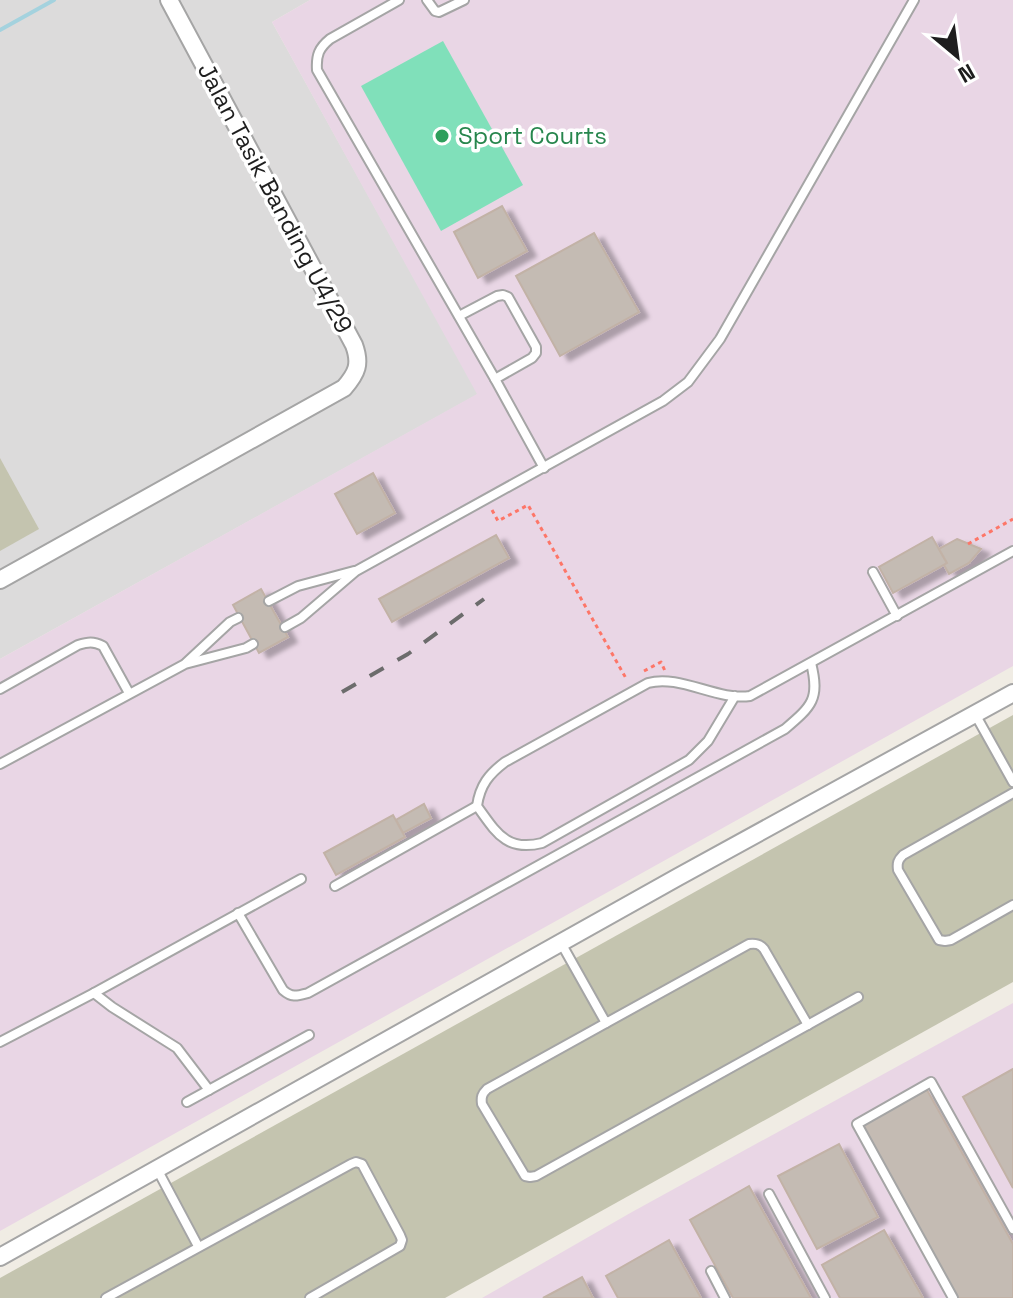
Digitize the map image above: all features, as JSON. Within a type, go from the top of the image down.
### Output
[{"type":"street","name":"Jalan Tasik Banding U4/29","points":[[0,580],[344,388],[357,369],[354,345],[169,0]]},
{"type":"street","points":[[0,1257],[1013,693]]},
{"type":"lane","points":[[399,0],[330,39],[318,53],[317,70],[544,468]]},
{"type":"lane","points":[[427,0],[439,12],[464,0]]},
{"type":"lane","points":[[285,627],[301,618],[356,571],[663,401],[688,382],[720,339],[914,0]]},
{"type":"lane","points":[[459,316],[497,296],[508,297],[536,347],[536,353],[495,379]]},
{"type":"lane","points":[[335,886],[477,806],[482,785],[495,769],[648,683],[664,681],[735,696],[750,696],[1013,551]]},
{"type":"lane","points":[[269,601],[298,586],[356,571]]},
{"type":"lane","points":[[873,572],[897,616]]},
{"type":"lane","points":[[185,664],[238,618]]},
{"type":"lane","points":[[0,689],[78,645],[95,642],[103,646],[129,693]]},
{"type":"lane","points":[[0,764],[185,664],[253,644]]},
{"type":"lane","points":[[238,913],[283,990],[289,996],[296,997],[308,993],[785,729],[802,715],[812,701],[816,686],[811,663]]},
{"type":"lane","points":[[477,806],[503,839],[527,846],[542,843],[689,760],[708,741],[735,696]]},
{"type":"lane","points":[[975,714],[1013,782]]},
{"type":"lane","points":[[1013,793],[903,855],[897,865],[939,940],[951,940],[1013,905]]},
{"type":"lane","points":[[0,1042],[301,879]]},
{"type":"lane","points":[[561,942],[606,1023]]},
{"type":"lane","points":[[808,1025],[764,949],[755,943],[749,944],[487,1089],[481,1098],[482,1104],[525,1176],[536,1176],[808,1025],[858,997]]},
{"type":"lane","points":[[94,993],[177,1048],[209,1090]]},
{"type":"lane","points":[[187,1102],[309,1035]]},
{"type":"lane","points":[[953,1298],[857,1124],[931,1082],[1013,1229]]},
{"type":"lane","points":[[106,1298],[351,1164],[362,1164],[400,1235],[400,1246],[310,1298]]},
{"type":"lane","points":[[157,1169],[198,1246]]},
{"type":"lane","points":[[769,1194],[825,1298]]},
{"type":"lane","points":[[711,1271],[725,1298]]},
{"type":"path","points":[[486,500],[498,521],[528,505],[627,680]]},
{"type":"path","points":[[968,544],[1013,519]]},
{"type":"shaded area","points":[[0,0],[310,0],[272,22],[478,394],[0,659]]},
{"type":"shaded area","points":[[310,0],[1013,0],[1013,666],[0,1231],[0,659],[477,394],[272,22]]},
{"type":"shaded area","points":[[0,458],[39,529],[0,551]]},
{"type":"shaded area","points":[[1013,715],[1013,982],[445,1298],[0,1298],[0,1278]]},
{"type":"shaded area","points":[[1013,1003],[1013,1298],[482,1298],[632,1212]]},
{"type":"green space","name":"Sport Courts","points":[[443,41],[523,185],[441,231],[361,86]]},
{"type":"building","points":[[502,206],[527,251],[478,278],[454,232]]},
{"type":"building","points":[[594,233],[639,312],[560,356],[516,276]]},
{"type":"building","points":[[373,473],[395,513],[357,534],[335,494]]},
{"type":"building","points":[[496,535],[509,558],[392,622],[379,599]]},
{"type":"building","points":[[932,537],[947,563],[893,593],[879,567]]},
{"type":"building","points":[[957,539],[981,549],[969,563],[949,574],[939,549]]},
{"type":"building","points":[[261,589],[288,637],[259,653],[233,605]]},
{"type":"building","points":[[424,804],[431,818],[403,833],[396,820]]},
{"type":"building","points":[[393,815],[405,837],[336,875],[324,853]]},
{"type":"building","points":[[1013,1069],[1013,1188],[963,1097]]},
{"type":"building","points":[[927,1090],[1013,1244],[1013,1298],[957,1298],[861,1126]]},
{"type":"building","points":[[839,1144],[878,1217],[817,1249],[778,1176]]},
{"type":"building","points":[[749,1186],[811,1298],[733,1298],[690,1220]]},
{"type":"building","points":[[884,1230],[923,1298],[840,1298],[822,1265]]},
{"type":"building","points":[[669,1240],[701,1298],[618,1298],[606,1276]]},
{"type":"building","points":[[582,1277],[593,1298],[543,1298]]},
{"type":"waterway","points":[[0,30],[54,0]]},
{"type":"railway","points":[[342,692],[408,654],[484,599]]},
{"type":"place","name":"Sport Courts","points":[[442,136]]}]
